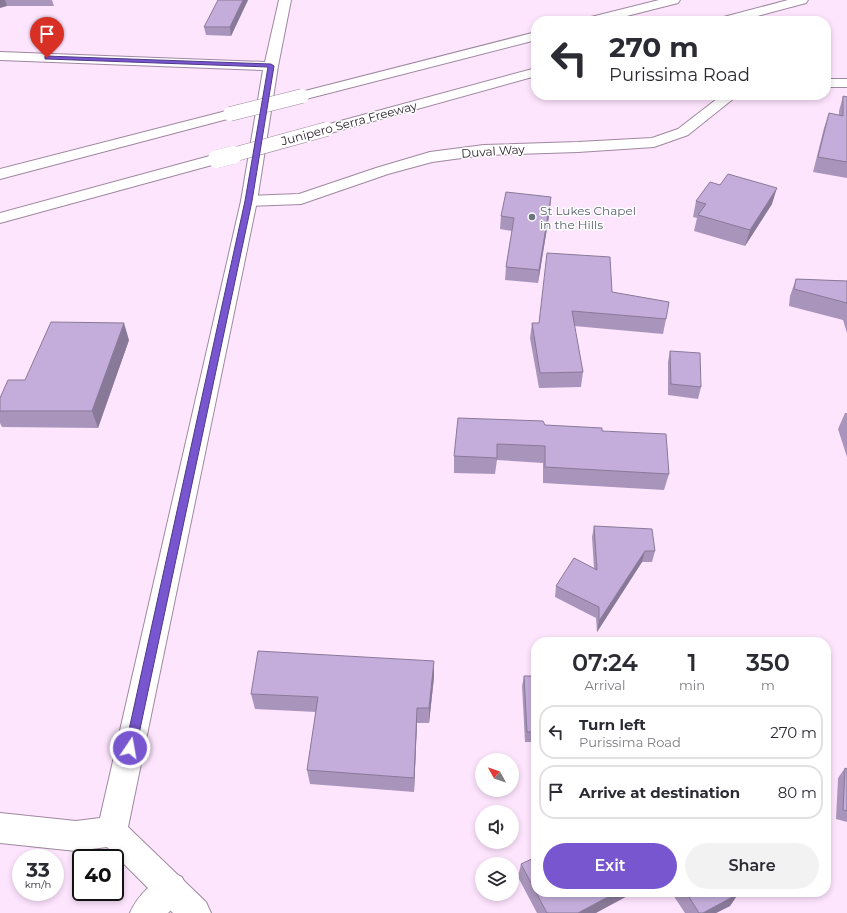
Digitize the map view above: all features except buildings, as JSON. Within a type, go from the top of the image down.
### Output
[{"type":"main road","points":[[112,832],[249,201],[271,66],[285,0]]},
{"type":"main road","points":[[612,16],[674,0]]},
{"type":"main road","points":[[743,16],[802,0]]},
{"type":"main road","points":[[0,174],[531,37]]},
{"type":"main road","points":[[0,56],[271,66]]},
{"type":"main road","name":"Junipero Serra Freeway","points":[[0,218],[531,73]]},
{"type":"main road","points":[[831,83],[847,83]]},
{"type":"main road","name":"Duval Way","points":[[249,201],[301,200],[382,171],[430,157],[484,150],[578,147],[654,142],[683,132],[724,100]]},
{"type":"main road","points":[[0,828],[76,836],[112,832],[195,913]]},
{"type":"main road","points":[[146,913],[171,888]]},
{"type":"place","name":"St Lukes Chapel in the Hills","points":[[532,217]]},
{"type":"route","points":[[47,58],[251,64],[271,66],[249,201],[130,748]]}]
